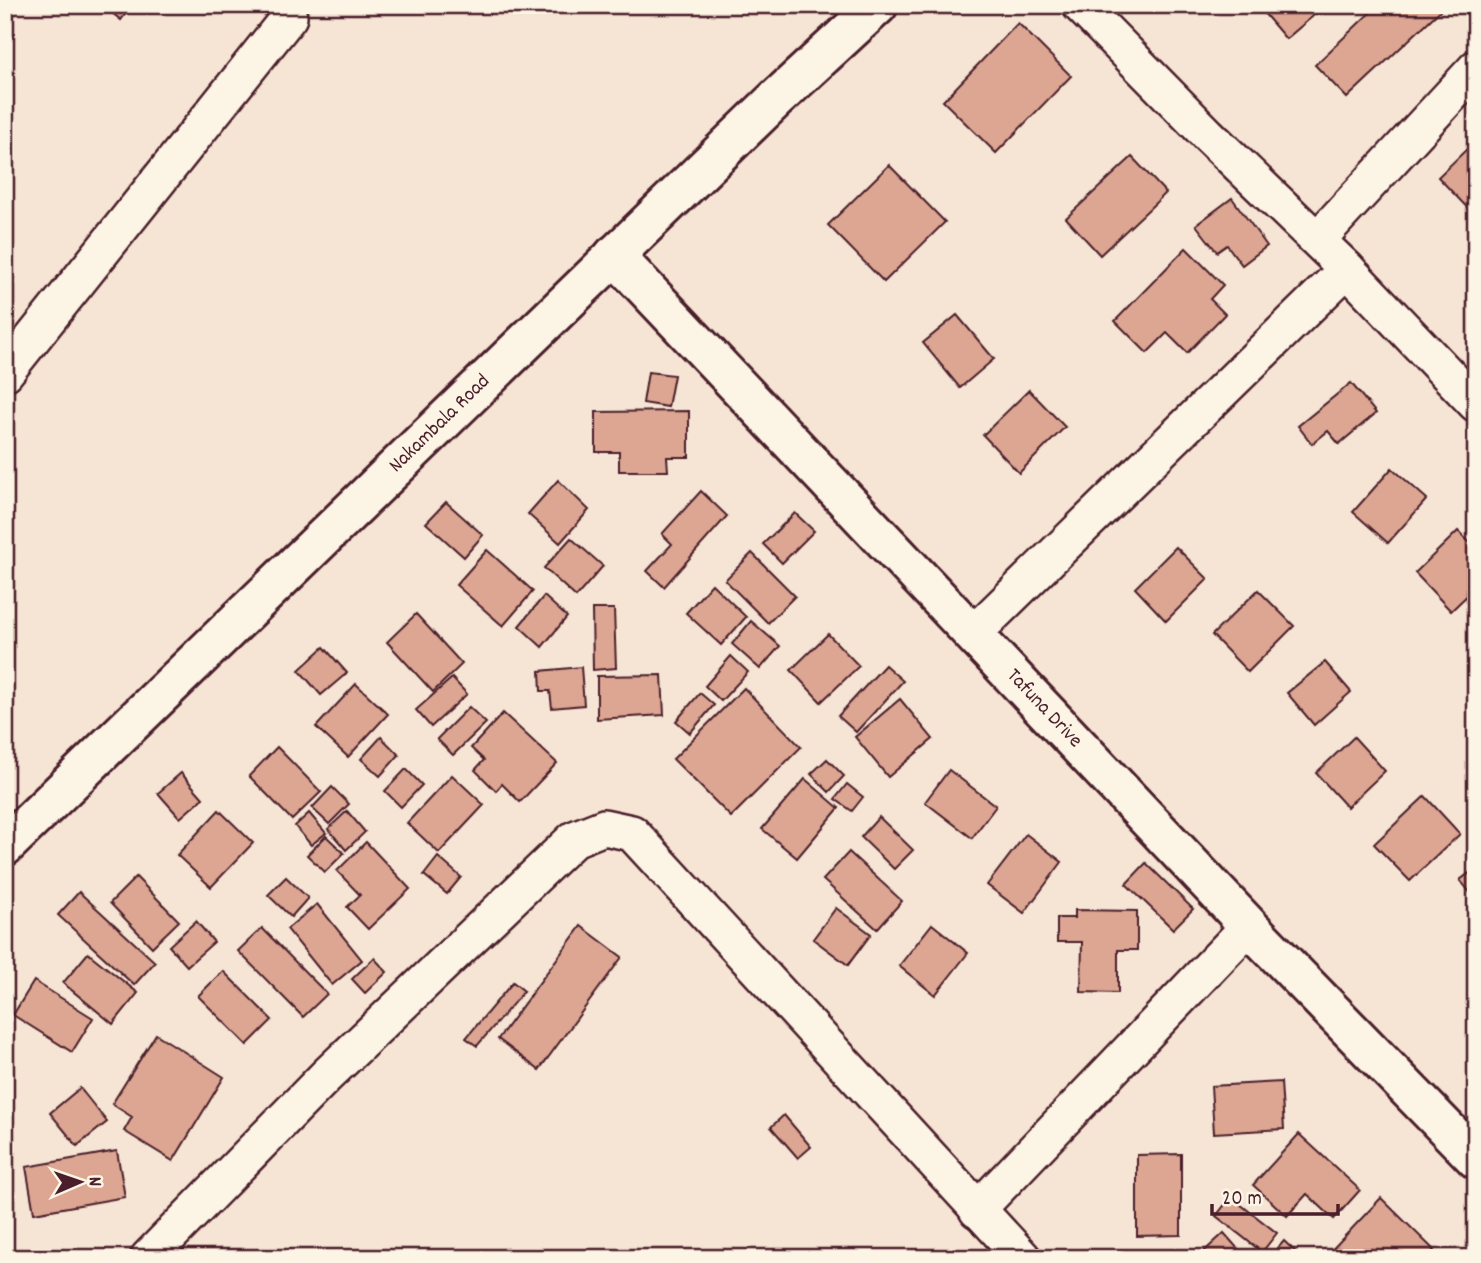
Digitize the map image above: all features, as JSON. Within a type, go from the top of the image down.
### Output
[{"type":"main road","name":"Nakambala Road","points":[[5,846],[614,255],[878,5]]},
{"type":"main road","name":"Tafuna Drive","points":[[614,255],[1248,926],[1476,1159]]},
{"type":"street","points":[[1080,5],[1208,135],[1318,239],[1476,404]]},
{"type":"street","points":[[5,373],[289,17]]},
{"type":"street","points":[[1318,239],[1476,68]]},
{"type":"street","points":[[974,634],[1347,269]]},
{"type":"street","points":[[148,1258],[326,1076],[574,839],[604,827],[632,833],[1023,1258]]},
{"type":"street","points":[[977,1210],[1248,926]]},
{"type":"building","points":[[102,5],[132,5],[121,20]]},
{"type":"building","points":[[1257,5],[1326,5],[1286,39]]},
{"type":"building","points":[[1378,5],[1446,5],[1347,98],[1315,65]]},
{"type":"building","points":[[1018,23],[1071,76],[996,153],[943,101]]},
{"type":"building","points":[[1476,140],[1476,217],[1438,177]]},
{"type":"building","points":[[1132,157],[1166,193],[1100,255],[1066,218]]},
{"type":"building","points":[[889,165],[945,222],[884,282],[828,225]]},
{"type":"building","points":[[1232,198],[1267,246],[1242,265],[1227,245],[1217,252],[1196,225]]},
{"type":"building","points":[[1186,248],[1223,285],[1210,299],[1225,314],[1187,353],[1167,333],[1147,353],[1115,321]]},
{"type":"building","points":[[957,315],[994,359],[960,388],[923,343]]},
{"type":"building","points":[[648,372],[674,375],[668,407],[643,403]]},
{"type":"building","points":[[1351,383],[1376,413],[1339,444],[1328,431],[1312,444],[1298,426]]},
{"type":"building","points":[[1029,390],[1065,427],[1019,473],[983,435]]},
{"type":"building","points":[[689,411],[689,457],[667,457],[668,471],[619,471],[619,452],[596,452],[596,412]]},
{"type":"building","points":[[1392,468],[1427,499],[1388,543],[1353,512]]},
{"type":"building","points":[[558,480],[589,510],[560,543],[528,514]]},
{"type":"building","points":[[701,491],[727,516],[664,587],[647,571],[672,544],[662,534]]},
{"type":"building","points":[[446,502],[483,535],[464,557],[426,523]]},
{"type":"building","points":[[795,513],[814,531],[782,563],[763,544]]},
{"type":"building","points":[[1458,531],[1476,549],[1476,587],[1451,611],[1415,573]]},
{"type":"building","points":[[571,538],[603,566],[576,597],[544,568]]},
{"type":"building","points":[[1176,547],[1208,579],[1166,621],[1135,588]]},
{"type":"building","points":[[487,550],[533,591],[503,626],[456,585]]},
{"type":"building","points":[[752,553],[795,596],[768,623],[725,580]]},
{"type":"building","points":[[712,584],[746,617],[721,645],[686,613]]},
{"type":"building","points":[[1258,590],[1294,626],[1248,672],[1212,635]]},
{"type":"building","points":[[544,596],[567,617],[542,647],[519,626]]},
{"type":"building","points":[[592,609],[614,609],[616,668],[593,670]]},
{"type":"building","points":[[416,614],[462,664],[433,692],[387,642]]},
{"type":"building","points":[[751,621],[780,646],[760,669],[732,644]]},
{"type":"building","points":[[828,634],[859,666],[821,702],[791,670]]},
{"type":"building","points":[[324,647],[347,673],[321,695],[299,670]]},
{"type":"building","points":[[731,656],[748,672],[721,701],[705,686]]},
{"type":"building","points":[[1325,662],[1351,692],[1314,725],[1287,693]]},
{"type":"building","points":[[885,665],[903,681],[856,732],[838,716]]},
{"type":"building","points":[[581,667],[584,705],[552,708],[550,691],[541,691],[540,671]]},
{"type":"building","points":[[662,675],[664,715],[597,719],[597,676]]},
{"type":"building","points":[[452,678],[467,694],[431,727],[416,710]]},
{"type":"building","points":[[356,684],[388,714],[348,757],[316,727]]},
{"type":"building","points":[[744,688],[801,747],[731,817],[673,759]]},
{"type":"building","points":[[700,693],[714,705],[690,733],[676,721]]},
{"type":"building","points":[[900,699],[933,739],[888,777],[855,737]]},
{"type":"building","points":[[469,707],[486,723],[453,755],[437,739]]},
{"type":"building","points":[[503,713],[557,763],[520,802],[502,784],[496,791],[475,770],[484,760],[471,748]]},
{"type":"building","points":[[381,737],[399,755],[380,776],[361,759]]},
{"type":"building","points":[[1354,737],[1385,771],[1347,807],[1316,773]]},
{"type":"building","points":[[277,747],[321,792],[292,820],[249,776]]},
{"type":"building","points":[[827,759],[844,776],[829,792],[811,774]]},
{"type":"building","points":[[406,769],[422,785],[401,807],[385,791]]},
{"type":"building","points":[[949,770],[996,806],[972,838],[925,802]]},
{"type":"building","points":[[181,773],[203,798],[180,818],[158,793]]},
{"type":"building","points":[[452,775],[484,805],[439,853],[407,823]]},
{"type":"building","points":[[805,779],[839,808],[797,858],[762,829]]},
{"type":"building","points":[[847,784],[863,797],[852,811],[835,799]]},
{"type":"building","points":[[332,787],[349,804],[329,824],[312,808]]},
{"type":"building","points":[[1425,796],[1460,834],[1410,881],[1374,844]]},
{"type":"building","points":[[219,810],[253,843],[211,887],[177,855]]},
{"type":"building","points":[[347,811],[365,832],[346,850],[328,829]]},
{"type":"building","points":[[309,813],[326,833],[311,845],[295,826]]},
{"type":"building","points":[[879,817],[913,850],[894,869],[861,837]]},
{"type":"building","points":[[1026,834],[1062,862],[1024,913],[987,885]]},
{"type":"building","points":[[326,836],[344,853],[325,872],[307,855]]},
{"type":"building","points":[[366,842],[410,889],[368,929],[347,907],[360,895],[337,871]]},
{"type":"building","points":[[849,852],[902,901],[877,929],[823,880]]},
{"type":"building","points":[[438,857],[461,877],[447,894],[424,875]]},
{"type":"building","points":[[1146,863],[1193,909],[1173,929],[1126,884]]},
{"type":"building","points":[[1476,868],[1476,900],[1460,880]]},
{"type":"building","points":[[136,877],[179,921],[152,947],[110,903]]},
{"type":"building","points":[[286,877],[308,898],[291,917],[268,895]]},
{"type":"building","points":[[79,892],[155,962],[134,985],[58,915]]},
{"type":"building","points":[[317,904],[362,960],[332,985],[287,929]]},
{"type":"building","points":[[836,908],[871,934],[848,965],[813,939]]},
{"type":"building","points":[[1075,910],[1137,911],[1137,950],[1118,950],[1118,993],[1081,992],[1082,942],[1057,942],[1057,918],[1075,918]]},
{"type":"building","points":[[196,921],[214,942],[187,966],[169,946]]},
{"type":"building","points":[[932,924],[968,953],[935,995],[899,966]]},
{"type":"building","points":[[581,926],[622,957],[539,1070],[498,1039]]},
{"type":"building","points":[[262,928],[327,994],[303,1017],[238,951]]},
{"type":"building","points":[[88,953],[138,993],[113,1024],[63,983]]},
{"type":"building","points":[[374,958],[387,972],[365,993],[352,979]]},
{"type":"building","points":[[223,971],[272,1020],[247,1045],[198,996]]},
{"type":"building","points":[[34,981],[93,1018],[72,1052],[13,1015]]},
{"type":"building","points":[[513,982],[524,991],[477,1046],[466,1038]]},
{"type":"building","points":[[156,1034],[224,1077],[173,1161],[124,1131],[132,1117],[112,1104]]},
{"type":"building","points":[[5,1067],[13,1136],[5,1137]]},
{"type":"building","points":[[1281,1082],[1284,1129],[1214,1133],[1211,1086]]},
{"type":"building","points":[[80,1088],[107,1122],[77,1146],[50,1113]]},
{"type":"building","points":[[784,1115],[811,1147],[798,1158],[771,1127]]},
{"type":"building","points":[[1299,1134],[1360,1190],[1334,1219],[1307,1194],[1287,1216],[1253,1185]]},
{"type":"building","points":[[117,1151],[125,1197],[34,1213],[26,1167]]},
{"type":"building","points":[[1181,1154],[1181,1235],[1137,1236],[1137,1155]]},
{"type":"building","points":[[1231,1197],[1277,1233],[1262,1252],[1216,1216]]},
{"type":"building","points":[[1381,1198],[1434,1250],[1427,1258],[1324,1258]]},
{"type":"building","points":[[1224,1233],[1246,1258],[1197,1258]]},
{"type":"building","points":[[1284,1241],[1302,1258],[1270,1257]]}]
